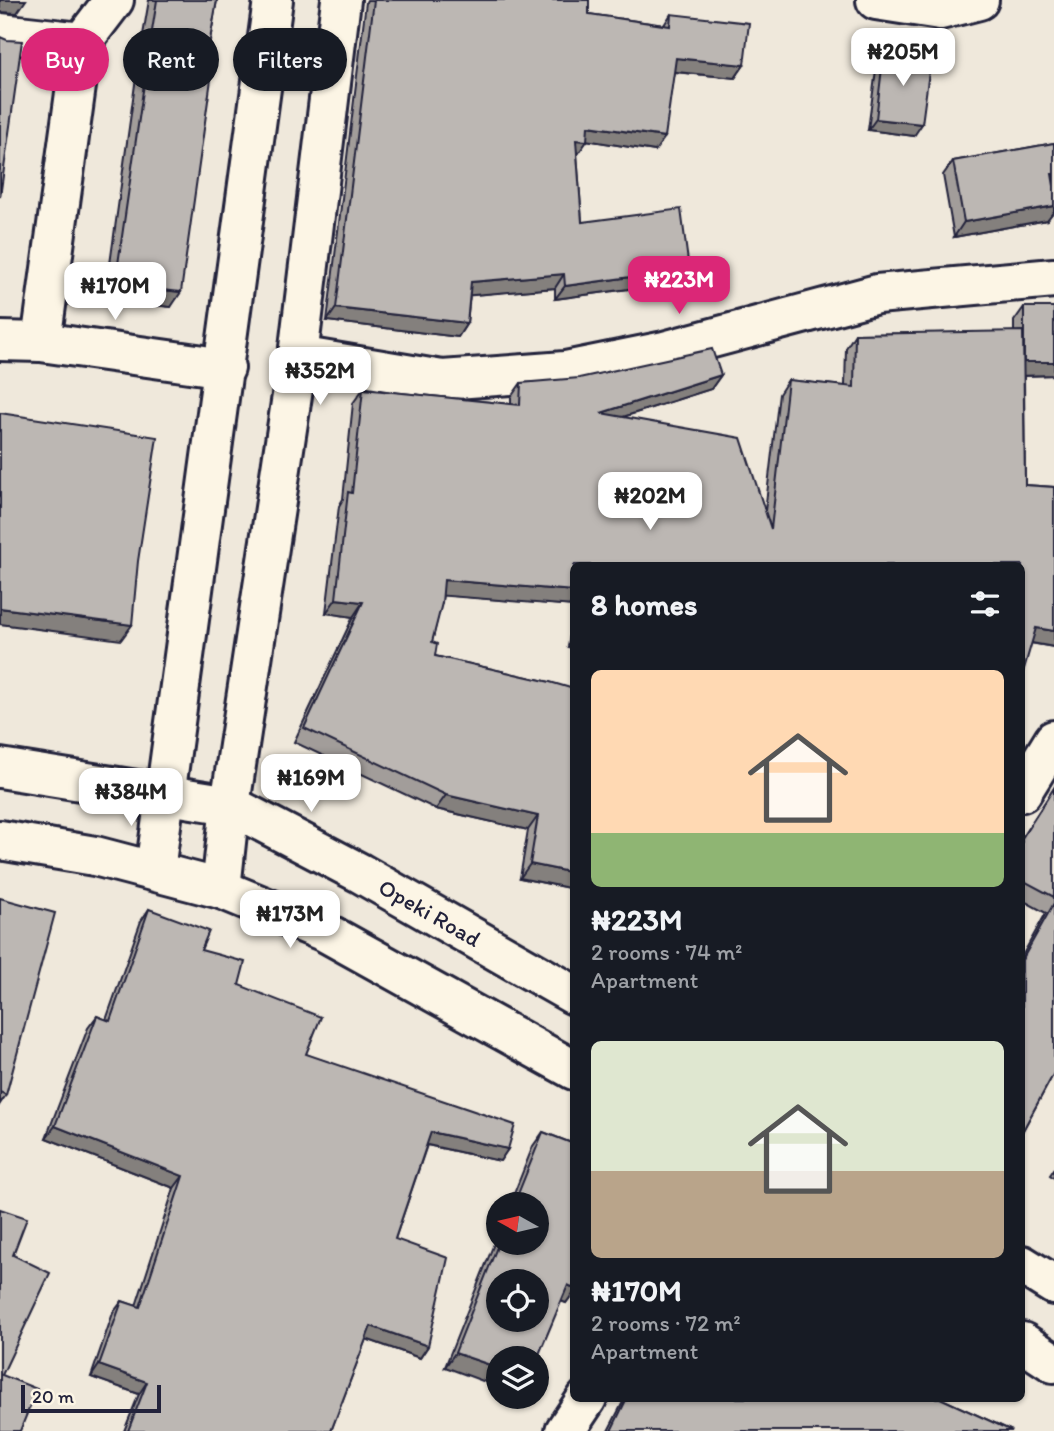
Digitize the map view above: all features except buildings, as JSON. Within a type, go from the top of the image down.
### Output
[{"type":"street","points":[[93,28],[114,0]]},
{"type":"street","points":[[155,870],[273,0]]},
{"type":"street","points":[[221,889],[230,805],[298,356],[341,0]]},
{"type":"street","points":[[876,0],[940,10],[979,0]]},
{"type":"street","points":[[0,33],[21,35]]},
{"type":"street","points":[[41,342],[75,91]]},
{"type":"street","points":[[298,356],[442,380],[565,371],[664,351],[877,294],[1054,278]]},
{"type":"street","points":[[0,341],[41,342],[225,368]]},
{"type":"street","points":[[1025,787],[1054,740]]},
{"type":"street","name":"Opeki Road","points":[[0,768],[230,805],[360,873],[570,993]]},
{"type":"street","points":[[0,840],[95,856],[221,889],[325,932],[570,1068]]},
{"type":"street","points":[[1025,1267],[1054,1285]]},
{"type":"street","points":[[1025,1344],[1054,1363]]},
{"type":"street","points":[[565,1431],[584,1402]]}]
